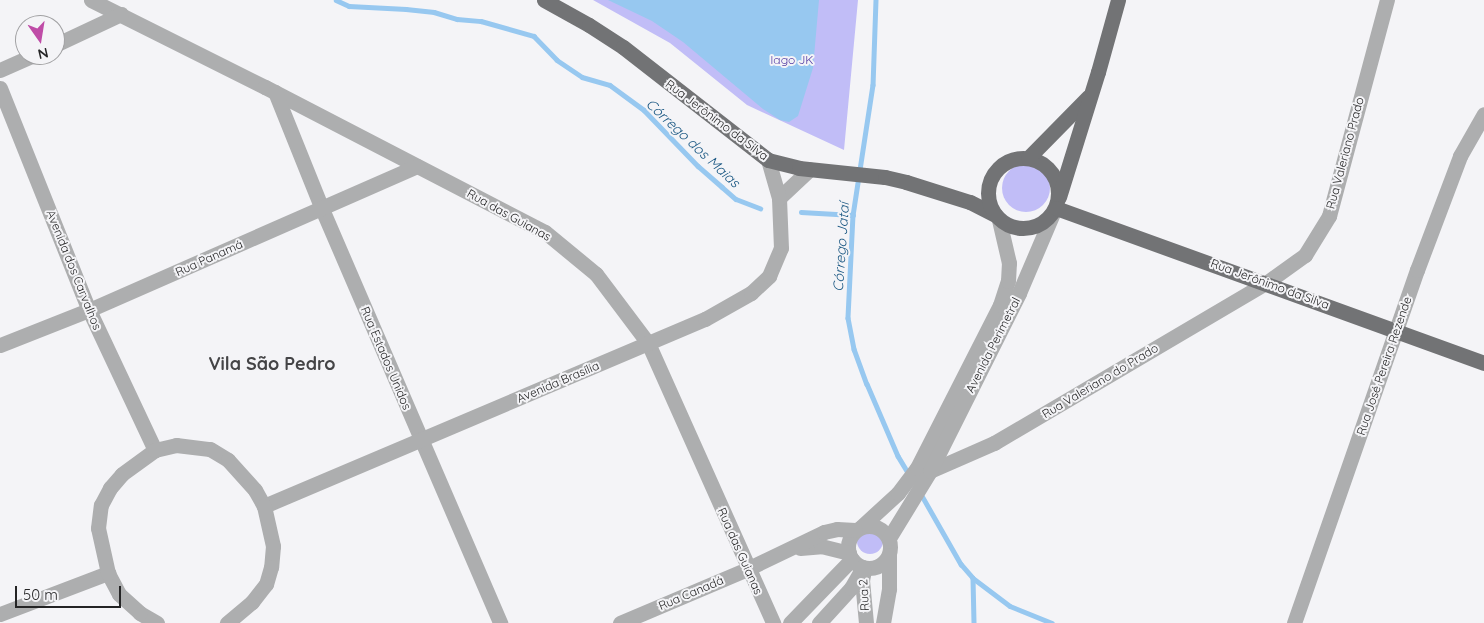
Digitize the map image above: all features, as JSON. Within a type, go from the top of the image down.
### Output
[{"type":"main road","name":"Rua Jerônimo da Silva","points":[[544,0],[589,25],[623,47],[768,160],[810,170],[885,177],[938,191],[970,202],[997,218]]},
{"type":"main road","name":"Avenida Perimetral","points":[[1056,206],[1092,92],[1118,0]]},
{"type":"main road","name":"Avenida Perimetral","points":[[1028,158],[1070,118],[1092,92]]},
{"type":"main road","points":[[1028,158],[1048,168],[1058,187],[1056,206],[1047,220],[1027,229],[1015,228],[997,218],[987,196],[992,176],[1007,162],[1028,158]]},
{"type":"main road","name":"Rua Jerônimo da Silva","points":[[1056,206],[1484,363]]},
{"type":"street","name":"Rua das Guianas","points":[[91,0],[275,92],[545,232],[596,274],[648,343],[747,569],[773,623]]},
{"type":"street","name":"Rua Valeriano Prado","points":[[1266,283],[1305,255],[1329,216],[1386,0]]},
{"type":"street","points":[[65,40],[121,14]]},
{"type":"street","points":[[0,70],[15,63]]},
{"type":"street","name":"Avenida dos Carvalhos","points":[[0,88],[89,310],[155,450]]},
{"type":"street","name":"Rua Estados Unidos","points":[[275,92],[322,209],[500,623]]},
{"type":"street","name":"Rua José Pereira Rezende","points":[[1294,623],[1460,156],[1484,114]]},
{"type":"street","name":"Avenida Brasília","points":[[264,506],[705,319],[751,293],[768,276],[781,248],[779,198],[768,160]]},
{"type":"street","name":"Rua Panamá","points":[[0,345],[89,310],[417,166]]},
{"type":"street","points":[[779,198],[810,170]]},
{"type":"street","name":"Avenida Perimetral","points":[[858,529],[887,504],[909,479],[1019,293],[1056,206]]},
{"type":"street","name":"Avenida Perimetral","points":[[889,538],[928,474],[1008,282],[1009,263],[997,218]]},
{"type":"street","name":"Rua Valeriano do Prado","points":[[928,474],[994,443],[1266,283]]},
{"type":"street","points":[[157,623],[140,613],[120,594],[108,573],[98,528],[101,505],[110,488],[122,474],[155,450],[176,445],[210,449],[228,460],[254,490],[264,506],[272,546],[271,567],[266,584],[252,602],[226,623]]},
{"type":"street","points":[[819,623],[851,588],[857,562],[849,541],[858,529],[874,526],[886,533],[889,538],[889,589],[882,623]]},
{"type":"street","name":"Rua Canadá","points":[[620,623],[747,569],[824,532],[837,529],[858,529]]},
{"type":"street","name":"Rua Canadá","points":[[789,550],[820,546],[857,562]]},
{"type":"street","points":[[790,623],[857,562],[882,564],[889,555]]},
{"type":"street","name":"Rua 2","points":[[857,562],[862,580],[866,623]]},
{"type":"street","points":[[0,614],[108,573]]},
{"type":"green space","name":"lago JK","points":[[593,0],[858,0],[844,150],[747,105],[670,43]]},
{"type":"green space","points":[[1021,164],[1031,164],[1043,171],[1050,183],[1050,193],[1043,205],[1031,212],[1021,212],[1013,208],[1006,201],[1002,193],[1002,183],[1006,175],[1013,168]]},
{"type":"green space","points":[[870,528],[879,532],[883,541],[879,550],[870,554],[861,550],[857,541],[861,532]]},
{"type":"water","name":"lago JK","points":[[608,0],[819,0],[813,68],[798,116],[789,122],[780,120],[763,109],[683,42],[652,21]]},
{"type":"waterway","name":"Córrego dos Maias","points":[[336,0],[349,6],[434,12],[457,19],[481,21],[534,36],[557,60],[582,77],[610,85],[644,110],[698,166],[736,199],[760,208]]},
{"type":"waterway","name":"Córrego Jataí","points":[[876,0],[873,85],[853,215],[848,318],[854,349],[867,384],[898,456],[909,474]]},
{"type":"waterway","name":"Córrego dos Maias","points":[[801,212],[853,215]]},
{"type":"waterway","name":"Córrego Jataí","points":[[921,494],[961,564],[973,578],[1010,606],[1052,623]]},
{"type":"waterway","name":"Córrego Jataí","points":[[973,578],[974,623]]},
{"type":"district","name":"Vila São Pedro","points":[[272,364]]}]
